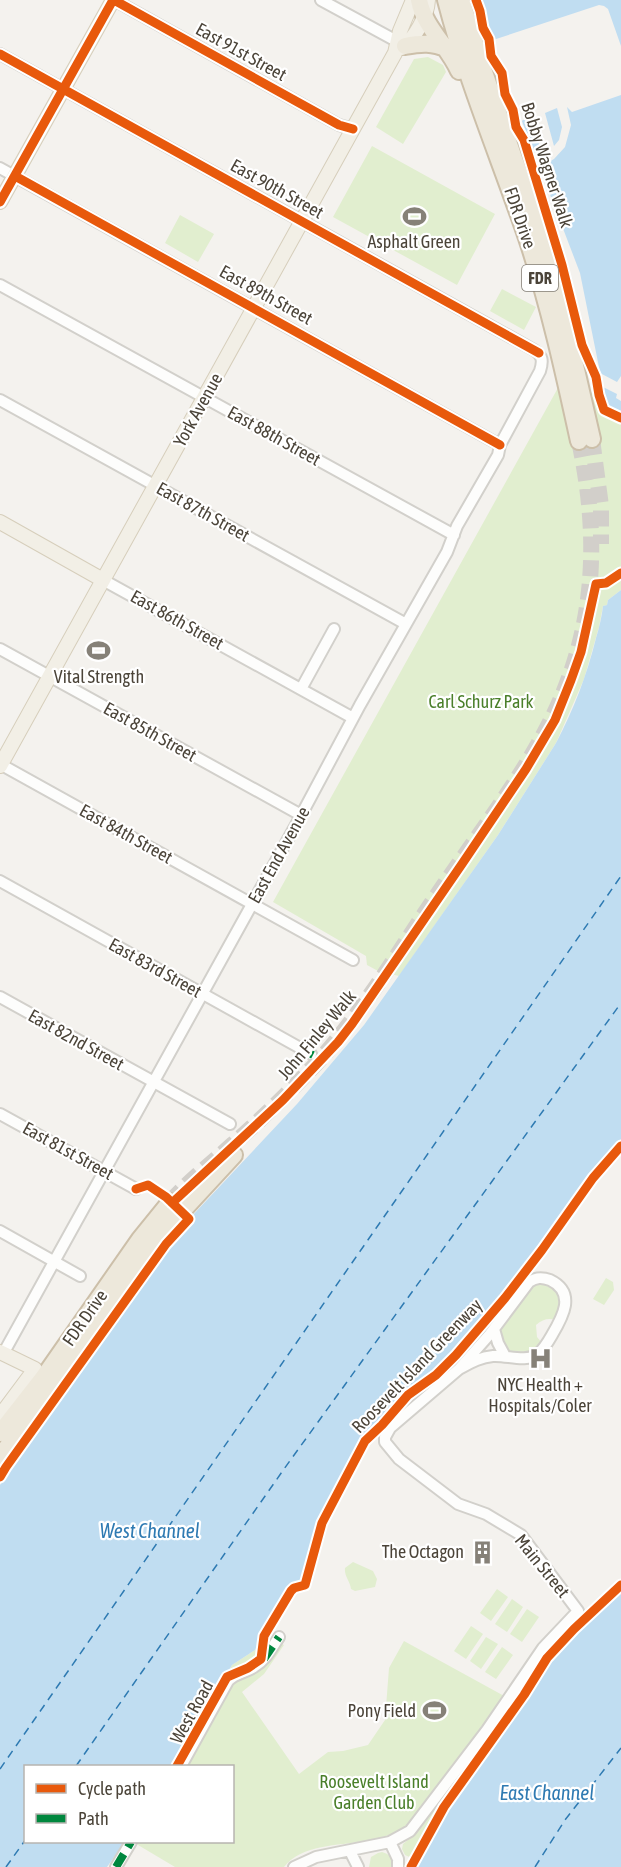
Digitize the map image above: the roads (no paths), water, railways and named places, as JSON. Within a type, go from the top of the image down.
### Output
[{"type":"highway","name":"FDR Drive","points":[[446,0],[544,293],[586,440],[554,274],[461,0]]},
{"type":"highway","points":[[424,5],[485,119]]},
{"type":"highway","points":[[399,47],[427,43],[447,49]]},
{"type":"highway","name":"FDR Drive","points":[[0,1457],[63,1374],[156,1242],[234,1155]]},
{"type":"highway","name":"FDR Drive","points":[[0,1433],[43,1378],[140,1239],[170,1203]]},
{"type":"main road","points":[[0,202],[113,0]]},
{"type":"main road","name":"York Avenue","points":[[399,47],[400,31],[413,0]]},
{"type":"main road","name":"York Avenue","points":[[0,765],[424,5]]},
{"type":"main road","name":"East 86th Street","points":[[0,522],[103,580]]},
{"type":"main road","points":[[0,1416],[35,1368],[1,1353]]},
{"type":"street","name":"East 91st Street","points":[[113,0],[339,125],[353,129]]},
{"type":"street","points":[[321,0],[399,47]]},
{"type":"street","name":"East 90th Street","points":[[0,54],[538,353]]},
{"type":"street","name":"East 89th Street","points":[[0,168],[500,445]]},
{"type":"street","name":"East 88th Street","points":[[0,285],[454,535]]},
{"type":"street","name":"East End Avenue","points":[[1,1353],[447,552],[457,526],[498,454],[500,445],[542,366],[542,357],[538,353]]},
{"type":"street","name":"East 87th Street","points":[[0,400],[406,624]]},
{"type":"street","name":"East 86th Street","points":[[103,580],[353,718]]},
{"type":"street","points":[[301,689],[334,629]]},
{"type":"street","name":"East 85th Street","points":[[0,649],[301,815]]},
{"type":"street","name":"East 84th Street","points":[[0,765],[353,960]]},
{"type":"street","name":"East 83rd Street","points":[[0,881],[311,1054]]},
{"type":"street","name":"East 82nd Street","points":[[0,997],[230,1124]]},
{"type":"street","name":"East 81st Street","points":[[0,1114],[136,1189]]},
{"type":"street","points":[[0,1232],[80,1276]]},
{"type":"street","points":[[539,1278],[548,1279],[557,1284],[563,1292],[566,1304],[564,1314],[540,1352],[522,1359],[490,1356],[478,1359],[459,1369],[494,1329],[524,1287],[539,1278]]},
{"type":"street","points":[[494,1329],[505,1356]]},
{"type":"street","name":"Main Street","points":[[294,1867],[316,1857],[390,1842],[415,1826],[499,1714],[543,1648],[578,1611],[521,1535],[486,1514],[454,1501],[399,1459],[386,1445],[385,1440],[390,1428],[459,1369]]},
{"type":"street","name":"West Road","points":[[182,1765],[228,1681],[232,1676],[246,1671],[266,1658],[279,1637]]},
{"type":"street","points":[[390,1842],[398,1859],[398,1867]]},
{"type":"street","points":[[116,1867],[130,1843]]},
{"type":"street","points":[[350,1851],[358,1867]]},
{"type":"water","points":[[480,0],[621,0],[621,414],[608,407],[580,273],[520,116]]},
{"type":"water","name":"West Channel","points":[[621,590],[621,1142],[579,1192],[536,1258],[464,1345],[436,1373],[405,1396],[358,1448],[315,1530],[303,1583],[291,1585],[255,1650],[232,1665],[175,1765],[24,1765],[24,1843],[124,1843],[107,1867],[0,1867],[0,1485],[169,1248],[191,1221],[191,1217],[297,1104],[364,1025],[498,835],[562,731],[579,692],[603,606],[607,605],[608,600]]},
{"type":"water","name":"East Channel","points":[[621,1588],[621,1867],[417,1867],[452,1800],[490,1744],[513,1716],[551,1655]]},
{"type":"tunnel","points":[[592,439],[601,506],[601,544]]},
{"type":"tunnel","points":[[170,1202],[275,1105],[315,1065],[348,1025],[512,787],[551,720],[566,686],[577,652],[590,583],[590,513],[579,441]]},
{"type":"place","name":"Asphalt Green","points":[[414,216]]},
{"type":"place","name":"Vital Strength","points":[[99,651]]},
{"type":"place","name":"NYC Health + Hospitals/Coler","points":[[540,1359]]},
{"type":"place","name":"The Octagon","points":[[482,1552]]},
{"type":"place","name":"Pony Field","points":[[434,1711]]},
{"type":"park label","name":"Carl Schurz Park","points":[[481,702]]},
{"type":"park label","name":"Roosevelt Island Garden Club","points":[[374,1792]]}]
